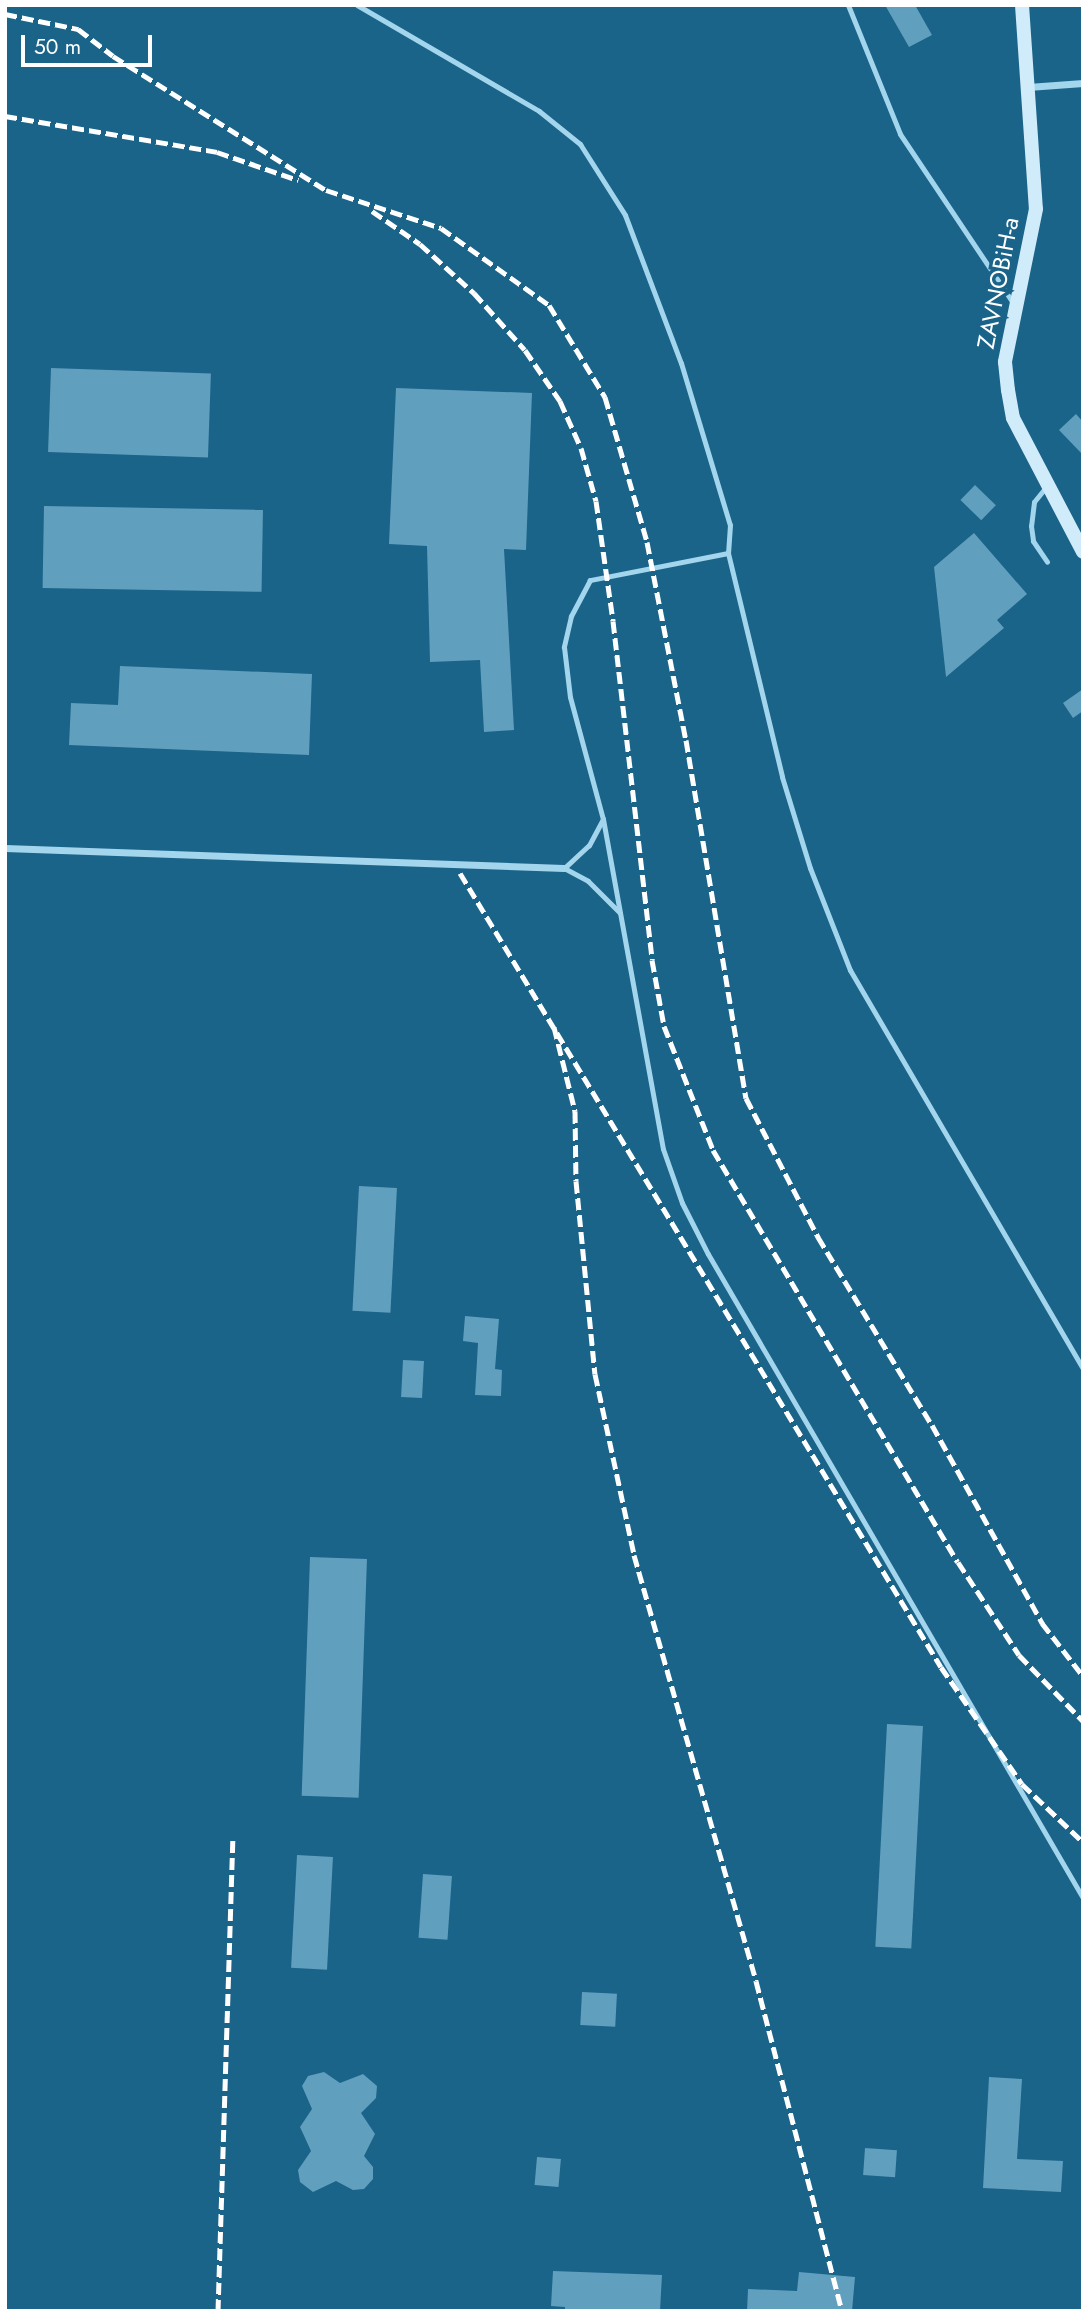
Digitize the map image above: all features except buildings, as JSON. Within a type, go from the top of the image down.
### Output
[{"type":"main road","name":"ZAVNOBiH-a","points":[[1022,5],[1036,209],[1005,362],[1008,390],[1013,418],[1046,487],[1083,552]]},
{"type":"street","points":[[1028,87],[1083,83]]},
{"type":"street","points":[[5,848],[564,868]]},
{"type":"lane","points":[[357,5],[539,111],[580,144],[625,215],[681,363],[730,525],[729,553],[782,777],[850,970],[1083,1368]]},
{"type":"lane","points":[[848,5],[900,134],[1017,309]]},
{"type":"lane","points":[[1046,487],[1034,502],[1031,526],[1033,541],[1047,562]]},
{"type":"lane","points":[[729,553],[590,580],[579,597],[564,647],[570,697],[603,819],[663,1149],[682,1203],[1083,1898]]},
{"type":"lane","points":[[603,819],[589,845],[564,868],[588,881],[621,914]]},
{"type":"railway","points":[[5,14],[78,29],[113,56],[326,190],[441,228],[549,305],[605,397],[647,542],[686,740],[746,1098],[818,1237],[932,1425],[1042,1623],[1083,1676]]},
{"type":"railway","points":[[5,116],[217,152],[298,180]]},
{"type":"railway","points":[[372,211],[420,244],[474,293],[525,350],[560,401],[581,448],[596,501],[613,621],[652,960],[664,1026],[713,1150],[958,1562],[1019,1655],[1083,1721]]},
{"type":"railway","points":[[460,873],[941,1667],[1022,1784],[1083,1842]]},
{"type":"railway","points":[[554,1027],[575,1111],[576,1181],[595,1374],[634,1555],[756,1981],[842,2311]]},
{"type":"railway","points":[[218,2311],[233,1840]]}]
